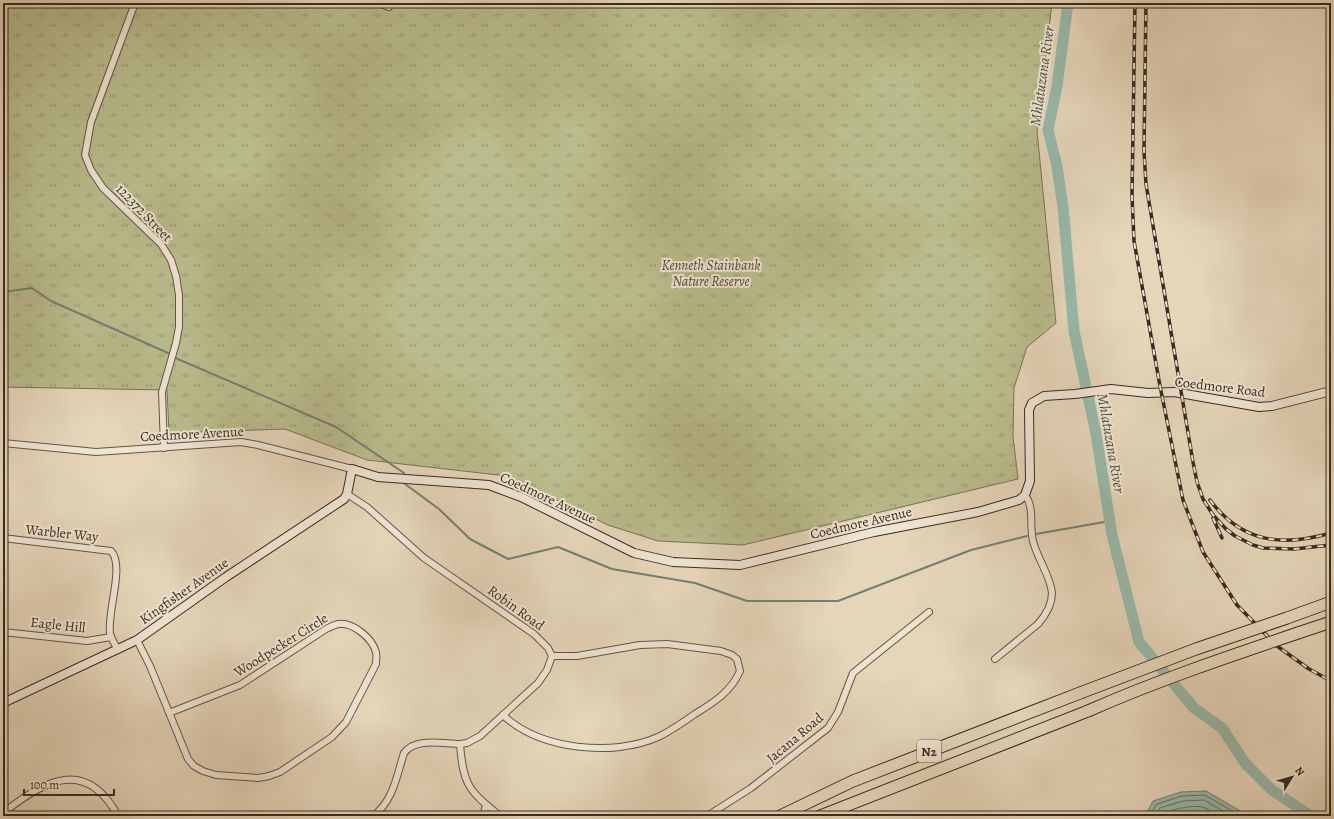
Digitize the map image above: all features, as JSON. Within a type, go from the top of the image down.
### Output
[{"type":"highway","name":"N2","points":[[780,816],[853,781],[1189,651],[1331,602]]},
{"type":"highway","name":"N2","points":[[820,816],[1059,723],[1128,693],[1216,660],[1331,622]]},
{"type":"street","name":"122372 Street","points":[[135,3],[91,122],[85,155],[91,170],[104,188],[160,244],[171,260],[176,276],[179,295],[179,327],[162,392],[164,448]]},
{"type":"street","points":[[379,3],[389,7]]},
{"type":"street","name":"Coedmore Road","points":[[1025,495],[1030,480],[1029,410],[1032,403],[1044,396],[1115,389],[1148,393],[1174,392],[1259,407],[1272,406],[1331,391]]},
{"type":"street","name":"Coedmore Avenue","points":[[3,443],[96,452],[241,442],[352,469],[378,477],[489,485],[521,497],[634,553],[673,562],[722,565],[740,565],[755,562],[874,532],[978,512],[1008,504],[1025,495]]},
{"type":"street","points":[[347,494],[352,469]]},
{"type":"street","name":"Kingfisher Avenue","points":[[3,703],[137,640],[226,577],[344,499],[347,494]]},
{"type":"street","name":"Robin Road","points":[[347,494],[367,507],[424,558],[534,634],[548,648],[552,656]]},
{"type":"street","points":[[995,659],[1038,624],[1044,617],[1051,600],[1049,584],[1035,550],[1032,538],[1031,506],[1025,495]]},
{"type":"street","name":"Warbler Way","points":[[3,538],[111,551],[115,555],[116,567],[110,625],[111,637],[118,650]]},
{"type":"street","name":"Jacana Road","points":[[707,816],[751,788],[828,728],[838,712],[853,673],[930,612]]},
{"type":"street","name":"Woodpecker Circle","points":[[137,640],[169,713],[180,743],[194,766],[203,771],[216,775],[258,778],[280,772],[341,730],[376,664],[377,654],[374,646],[365,635],[347,624],[337,624],[326,629],[240,685],[169,713]]},
{"type":"street","name":"Eagle Hill","points":[[3,632],[87,641],[111,637]]},
{"type":"street","points":[[373,816],[383,807],[391,795],[404,753],[408,748],[419,743],[467,743],[480,736],[543,678],[548,670],[552,656],[577,656],[640,645],[667,644],[727,653],[737,659],[740,671],[733,685],[727,691],[712,703],[672,729],[658,737],[619,746],[597,749],[552,740],[517,726],[503,715]]},
{"type":"street","points":[[460,744],[462,769],[465,780],[474,794],[500,816]]},
{"type":"street","points":[[3,813],[35,789],[43,785],[72,780],[83,781],[98,789],[105,796],[118,816]]},
{"type":"street","points":[[483,816],[486,805]]},
{"type":"green space","name":"Kenneth Stainbank Nature Reserve","points":[[3,3],[1052,3],[1037,131],[1056,323],[1027,347],[1014,388],[1013,436],[1018,479],[743,545],[658,541],[608,525],[507,476],[367,460],[285,429],[169,433],[167,390],[3,387]]},
{"type":"water","points":[[1206,791],[1249,816],[1145,816],[1153,801],[1181,792]]},
{"type":"waterway","name":"Mhlatuzana River","points":[[1068,3],[1057,86],[1048,130],[1057,166],[1063,207],[1074,331],[1096,434],[1112,535],[1139,642],[1194,708],[1222,728],[1245,763],[1272,790],[1311,816]]},
{"type":"waterway","points":[[3,292],[32,288],[51,301],[168,353],[173,357],[336,427],[404,473]]},
{"type":"waterway","points":[[405,484],[439,509],[470,539],[508,559],[558,547],[612,569],[695,583],[747,601],[838,601],[971,550],[1027,536]]},
{"type":"waterway","points":[[1036,534],[1110,521]]},
{"type":"railway","points":[[1135,3],[1132,196],[1134,241],[1160,386],[1183,500],[1203,552],[1237,605],[1277,646],[1309,669],[1331,681]]},
{"type":"railway","points":[[1146,3],[1144,151],[1146,184],[1197,482],[1203,499],[1213,515],[1235,536],[1253,545],[1263,548],[1294,549],[1331,545]]},
{"type":"railway","points":[[1210,500],[1222,514],[1236,525],[1249,533],[1264,538],[1296,540],[1331,533]]},
{"type":"railway","points":[[1213,518],[1222,538]]}]
